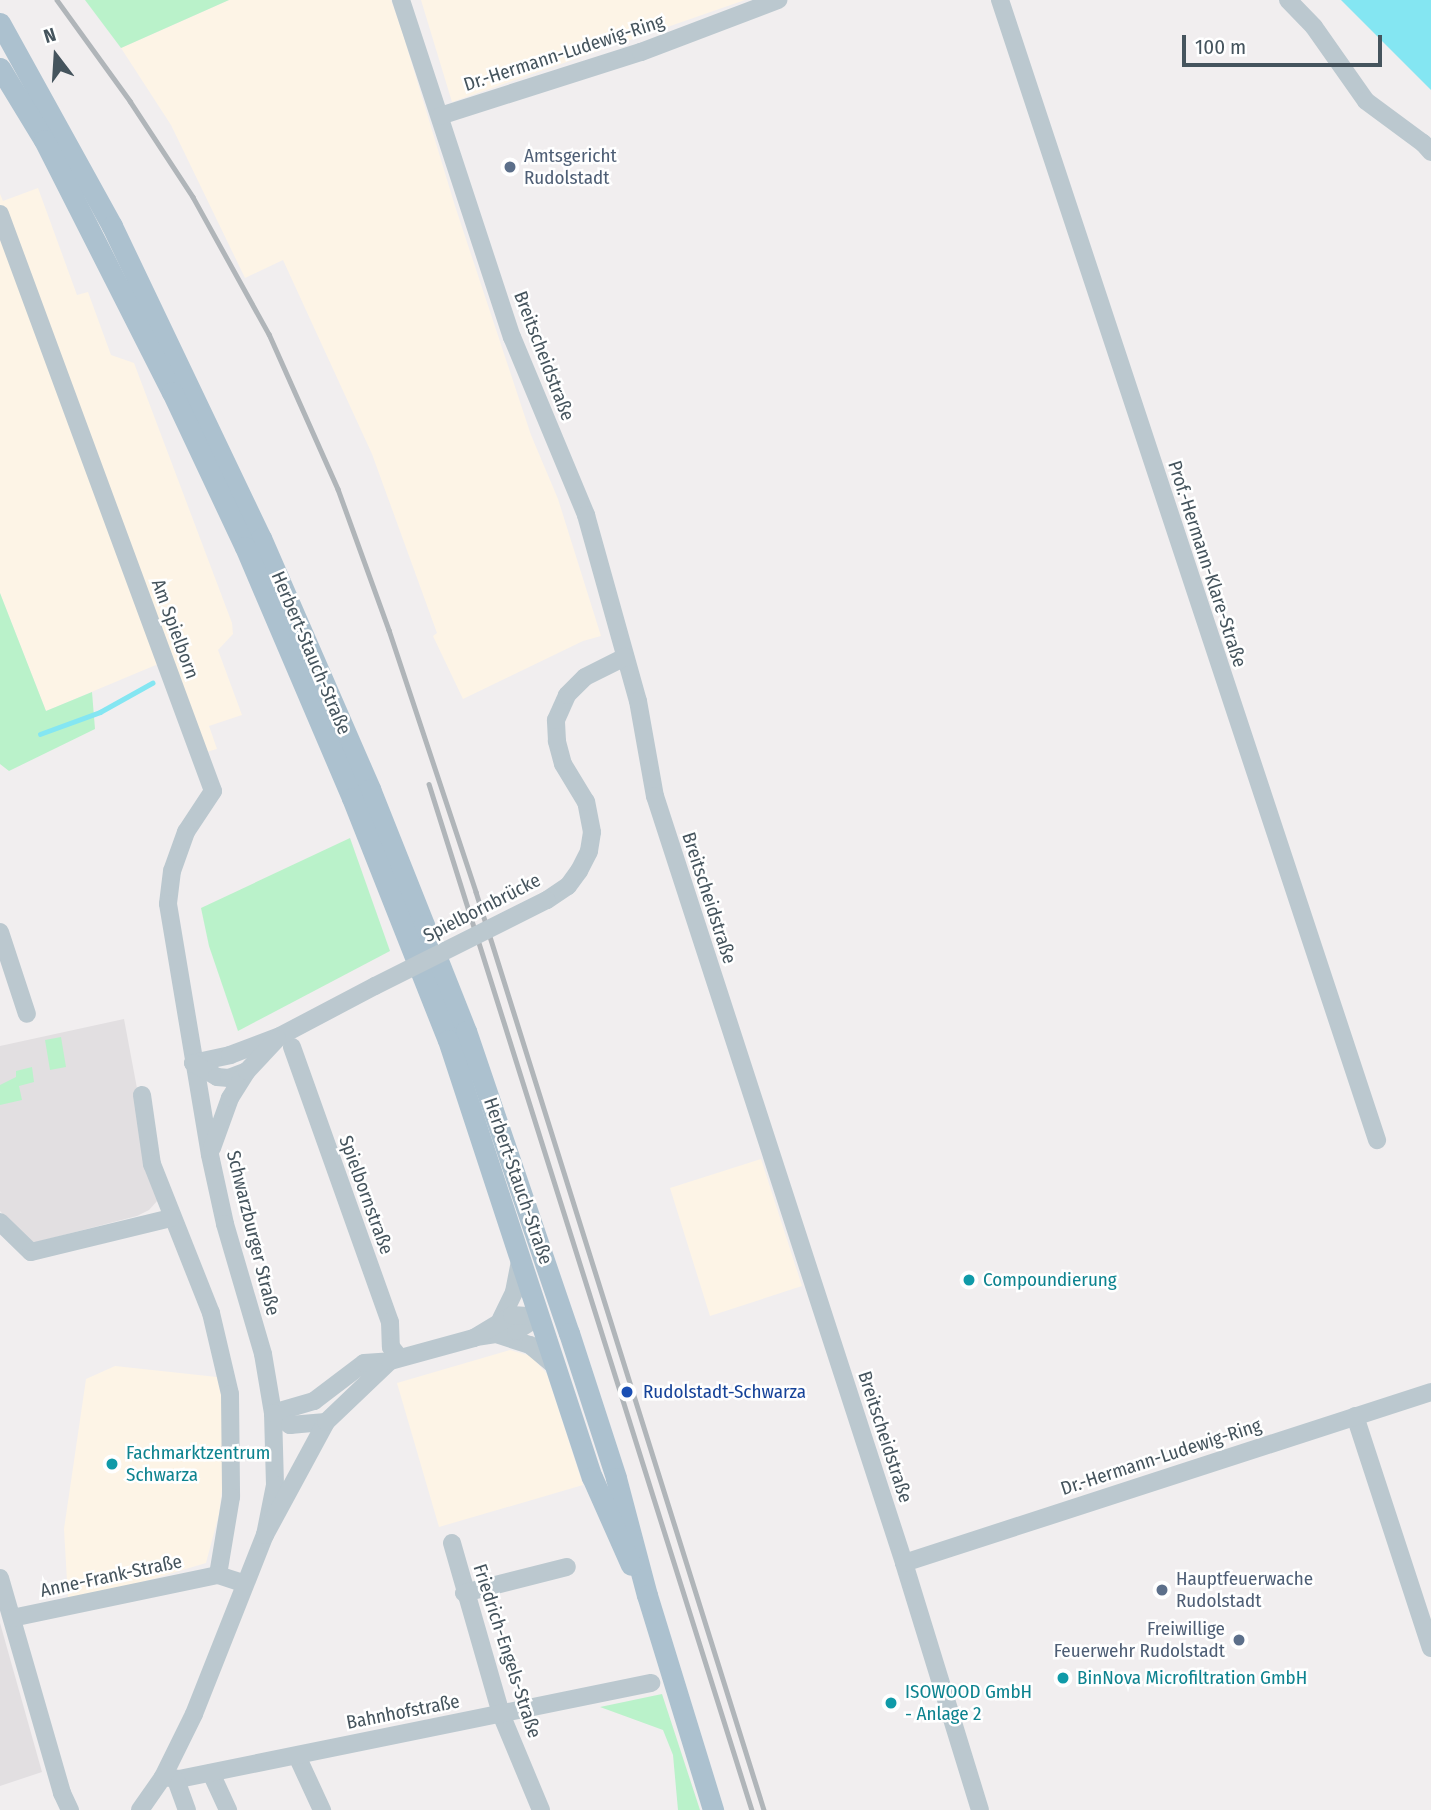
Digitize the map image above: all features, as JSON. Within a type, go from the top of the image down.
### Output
[{"type":"main road","name":"Herbert-Stauch-Straße","points":[[0,23],[111,226],[261,538],[370,789],[466,1031],[616,1478],[647,1595]]},
{"type":"main road","name":"Herbert-Stauch-Straße","points":[[0,68],[44,140],[89,226],[245,547],[428,984],[592,1477],[621,1546],[647,1595]]},
{"type":"main road","points":[[538,1317],[561,1309]]},
{"type":"main road","points":[[647,1595],[713,1810]]},
{"type":"street","name":"Breitscheidstraße","points":[[401,0],[512,337],[586,515],[638,701],[655,796],[904,1563],[980,1810]]},
{"type":"street","name":"Dr.-Hermann-Ludewig-Ring","points":[[440,116],[641,52],[778,0]]},
{"type":"street","name":"Prof.-Hermann-Klare-Straße","points":[[1000,0],[1377,1140]]},
{"type":"street","points":[[1289,0],[1314,27],[1366,101],[1423,142],[1431,152]]},
{"type":"street","name":"Am Spielborn","points":[[0,214],[213,791],[186,832],[172,871],[168,904],[193,1063]]},
{"type":"street","name":"Spielbornbrücke","points":[[210,1155],[219,1121],[247,1071],[286,1041],[375,986],[547,900],[568,886],[589,851],[592,832],[586,802],[563,764],[557,741],[556,720],[566,695],[585,677],[625,657]]},
{"type":"street","points":[[0,932],[27,1014]]},
{"type":"street","name":"Spielbornbrücke","points":[[193,1063],[286,1041]]},
{"type":"street","name":"Spielbornstraße","points":[[286,1041],[390,1322],[391,1347],[395,1359]]},
{"type":"street","points":[[193,1063],[217,1077],[229,1078],[247,1071]]},
{"type":"street","name":"Schwarzburger Straße","points":[[193,1063],[225,1224],[263,1354],[273,1413],[275,1485],[265,1535]]},
{"type":"street","points":[[142,1095],[152,1164],[171,1218],[195,1266],[211,1313],[230,1394],[231,1497],[218,1575],[245,1584]]},
{"type":"street","points":[[0,1222],[30,1252],[171,1218]]},
{"type":"street","points":[[500,1327],[511,1302],[520,1261]]},
{"type":"street","points":[[500,1327],[519,1314],[538,1317]]},
{"type":"street","points":[[500,1327],[530,1345],[554,1364]]},
{"type":"street","name":"Schwarzburger Straße","points":[[273,1413],[314,1401],[364,1363],[395,1359],[474,1338],[500,1327]]},
{"type":"street","name":"Schwarzburger Straße","points":[[139,1810],[169,1778],[265,1535],[326,1422],[395,1359]]},
{"type":"street","name":"Dr.-Hermann-Ludewig-Ring","points":[[904,1563],[1431,1392]]},
{"type":"street","points":[[273,1413],[290,1425],[326,1422]]},
{"type":"street","points":[[1355,1416],[1431,1648]]},
{"type":"street","name":"Friedrich-Engels-Straße","points":[[452,1544],[501,1714],[541,1810]]},
{"type":"street","points":[[464,1593],[568,1567]]},
{"type":"street","name":"Anne-Frank-Straße","points":[[12,1618],[218,1575]]},
{"type":"street","points":[[0,1578],[62,1793],[70,1810]]},
{"type":"street","name":"Bahnhofstraße","points":[[169,1778],[211,1773],[651,1683]]},
{"type":"street","points":[[297,1756],[322,1810]]},
{"type":"street","points":[[211,1773],[228,1810]]},
{"type":"street","points":[[169,1778],[187,1810]]},
{"type":"shaded area","points":[[229,0],[391,0],[402,31],[455,206],[531,435],[558,499],[601,636],[583,641],[463,699],[433,636],[437,633],[372,454],[283,260],[245,278],[171,125],[121,48]]},
{"type":"shaded area","points":[[421,0],[745,0],[452,102]]},
{"type":"shaded area","points":[[38,188],[77,295],[88,292],[111,355],[134,363],[232,623],[233,634],[218,650],[242,715],[209,726],[217,749],[199,754],[163,662],[46,711],[0,593],[0,194],[3,201]]},
{"type":"shaded area","points":[[124,1019],[158,1200],[149,1210],[137,1216],[29,1244],[0,1211],[0,1046]]},
{"type":"shaded area","points":[[761,1159],[802,1286],[710,1316],[670,1188]]},
{"type":"shaded area","points":[[510,1350],[531,1356],[547,1374],[583,1485],[439,1527],[397,1383]]},
{"type":"shaded area","points":[[115,1366],[217,1377],[224,1407],[224,1473],[219,1514],[206,1563],[139,1583],[68,1598],[64,1529],[86,1379]]},
{"type":"shaded area","points":[[0,1623],[42,1772],[0,1786]]},
{"type":"green space","points":[[85,0],[229,0],[121,48]]},
{"type":"green space","points":[[0,593],[46,711],[92,692],[95,729],[9,771],[0,764]]},
{"type":"green space","points":[[350,838],[390,951],[238,1031],[209,946],[201,908]]},
{"type":"green space","points":[[61,1037],[66,1067],[50,1070],[45,1040]]},
{"type":"green space","points":[[32,1067],[34,1082],[19,1086],[22,1100],[0,1105],[0,1085],[16,1077],[16,1071]]},
{"type":"green space","points":[[662,1694],[700,1810],[678,1810],[673,1755],[663,1730],[600,1707]]},
{"type":"water","points":[[1341,0],[1431,0],[1431,90]]},
{"type":"waterway","points":[[40,734],[100,712],[152,683]]},
{"type":"railway","points":[[57,0],[130,101],[193,197],[269,334],[338,489],[389,630],[476,892],[764,1810]]},
{"type":"railway","points":[[429,784],[752,1810]]},
{"type":"place","name":"Amtsgericht Rudolstadt","points":[[510,167]]},
{"type":"place","name":"Compoundierung","points":[[969,1280]]},
{"type":"place","name":"Rudolstadt-Schwarza","points":[[627,1392]]},
{"type":"place","name":"Fachmarktzentrum Schwarza","points":[[112,1464]]},
{"type":"place","name":"Hauptfeuerwache Rudolstadt","points":[[1162,1590]]},
{"type":"place","name":"Freiwillige Feuerwehr Rudolstadt","points":[[1239,1640]]},
{"type":"place","name":"BinNova Microfiltration GmbH","points":[[1063,1678]]},
{"type":"place","name":"ISOWOOD GmbH - Anlage 2","points":[[891,1703]]}]
